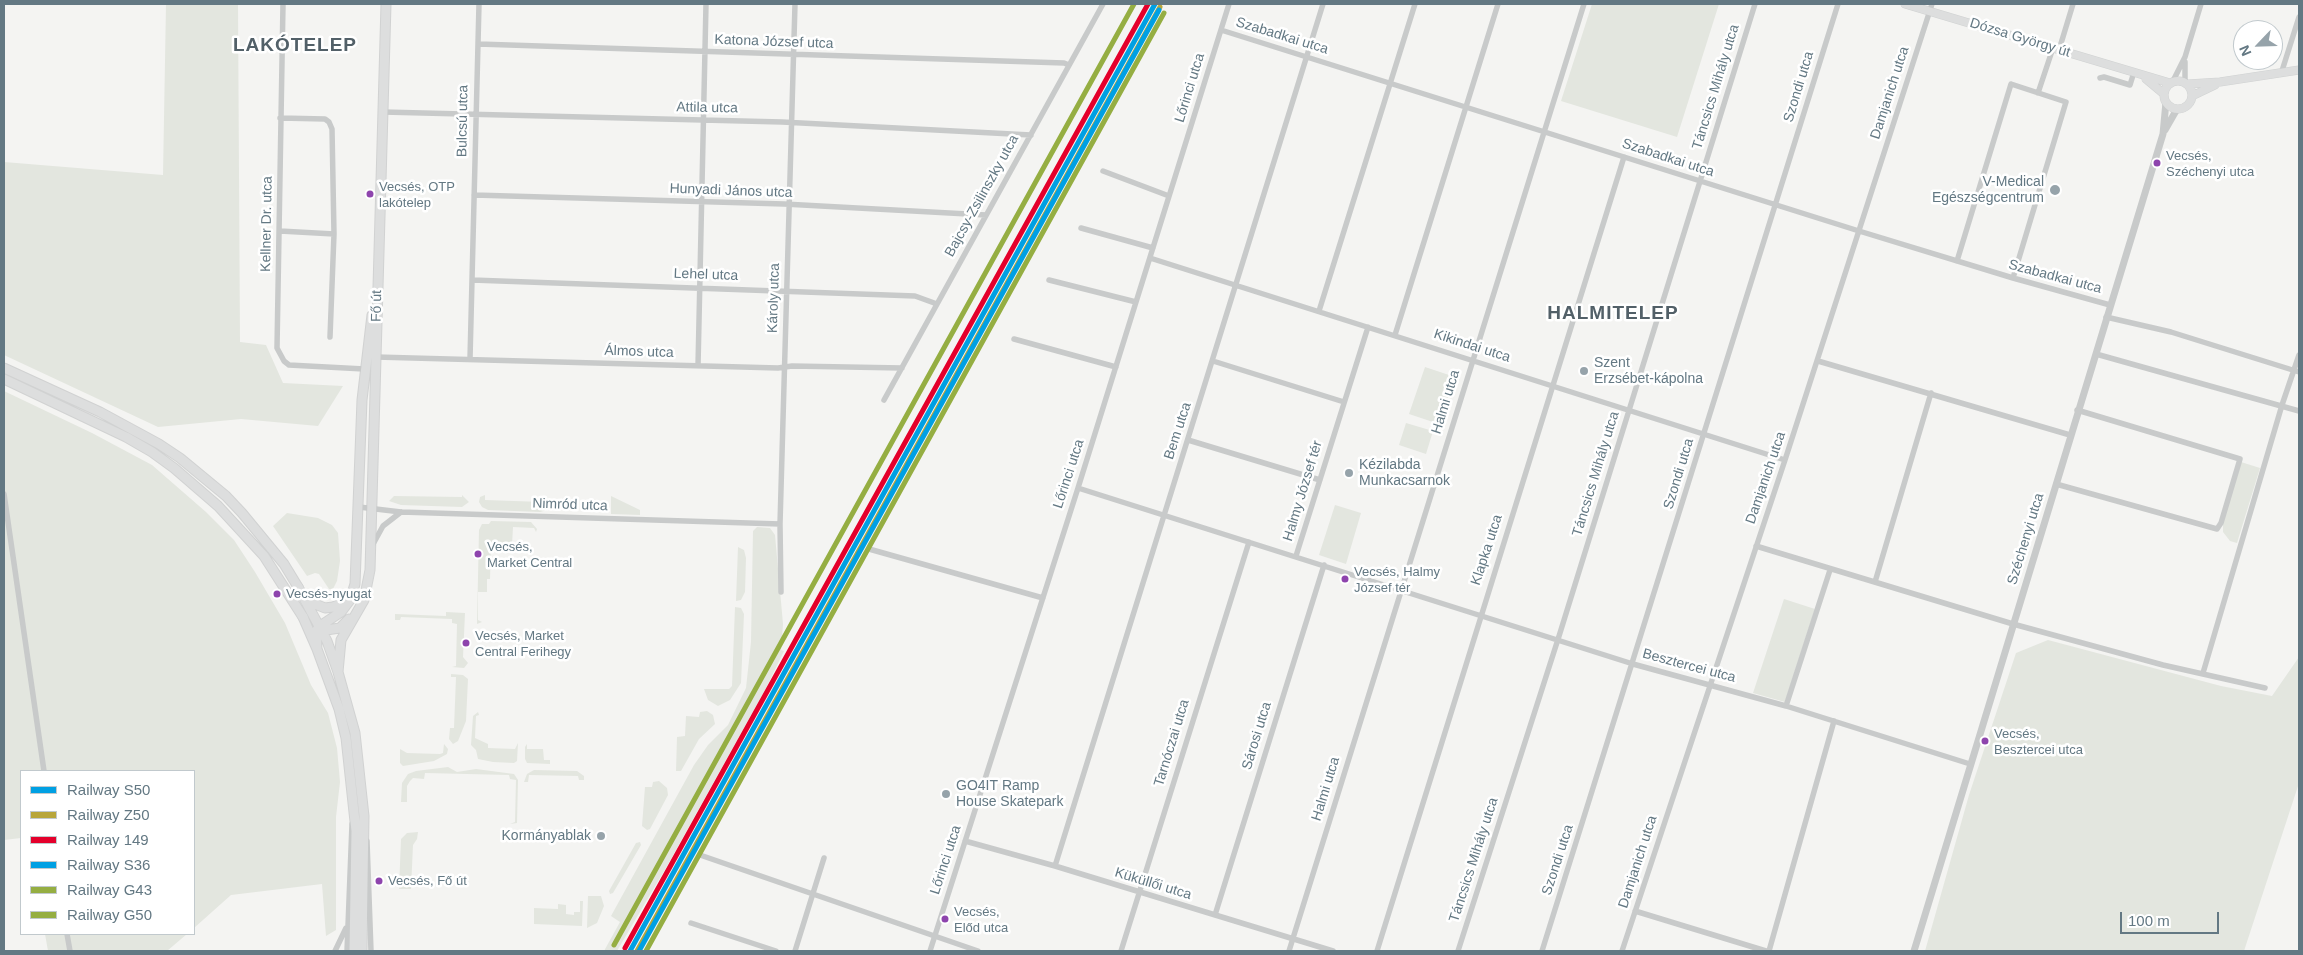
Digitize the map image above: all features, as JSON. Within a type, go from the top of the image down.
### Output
[{"type":"main road","name":"Fő út","points":[[362,606],[368,587],[371,549],[386,4]]},
{"type":"main road","name":"Dózsa György út","points":[[1905,4],[1931,8],[2056,49],[2172,82]]},
{"type":"main road","points":[[2220,82],[2192,96],[2189,104],[2177,109],[2166,102],[2164,94],[2172,82],[2220,82],[2299,70]]},
{"type":"main road","name":"Dózsa György út","points":[[2137,73],[2164,94]]},
{"type":"main road","points":[[2186,83],[2192,96]]},
{"type":"main road","points":[[317,649],[319,630],[341,612],[350,600],[356,574],[364,369],[378,278]]},
{"type":"main road","points":[[4,368],[100,412],[145,436],[180,458],[226,496],[242,513],[284,564],[298,587],[338,672],[355,733],[364,816],[359,907],[354,951]]},
{"type":"main road","points":[[364,369],[376,392]]},
{"type":"main road","points":[[4,380],[126,437],[152,452],[174,468],[218,506],[264,556],[302,618],[317,649],[344,728],[354,805],[362,951]]},
{"type":"main road","points":[[298,587],[315,604],[325,608],[333,608],[350,600]]},
{"type":"main road","points":[[302,618],[319,630],[340,628],[362,606]]},
{"type":"main road","points":[[338,672],[341,640],[362,606]]},
{"type":"street","name":"Kellner Dr. utca","points":[[283,4],[277,348],[280,355],[290,365],[364,369]]},
{"type":"street","name":"Bulcsú utca","points":[[470,359],[479,4]]},
{"type":"street","points":[[698,366],[706,4]]},
{"type":"street","name":"Károly utca","points":[[781,592],[780,524],[795,4]]},
{"type":"street","name":"Bajcsy-Zsilinszky utca","points":[[884,400],[1103,4]]},
{"type":"street","name":"Lőrinci utca","points":[[930,951],[1078,488],[1229,4]]},
{"type":"street","name":"Bem utca","points":[[1055,866],[1213,361],[1322,4]]},
{"type":"street","points":[[1319,311],[1415,4]]},
{"type":"street","points":[[1395,335],[1498,4]]},
{"type":"street","name":"Halmi utca","points":[[1289,951],[1584,4]]},
{"type":"street","name":"Táncsics Mihály utca","points":[[1458,951],[1558,639],[1755,4]]},
{"type":"street","name":"Szondi utca","points":[[1542,951],[1838,4]]},
{"type":"street","points":[[2038,93],[2073,4]]},
{"type":"street","points":[[2172,82],[2185,57],[2201,4]]},
{"type":"street","name":"Damjanich utca","points":[[1622,951],[1709,684],[1818,361],[1931,8]]},
{"type":"street","points":[[2281,74],[2299,17]]},
{"type":"street","name":"Szabadkai utca","points":[[1221,30],[1859,231],[2013,278],[2110,305]]},
{"type":"street","name":"Katona József utca","points":[[478,44],[792,56],[1064,63],[1069,65]]},
{"type":"street","points":[[2185,57],[2186,83]]},
{"type":"street","points":[[2100,78],[2104,77],[2130,85],[2137,73]]},
{"type":"street","points":[[1957,261],[2011,84],[2066,102],[2013,278]]},
{"type":"street","name":"Széchenyi utca","points":[[1914,951],[2162,134],[2166,102]]},
{"type":"street","name":"Széchenyi utca","points":[[2162,134],[2177,109]]},
{"type":"street","name":"Attila utca","points":[[383,112],[791,123],[1030,135]]},
{"type":"street","points":[[280,118],[325,119],[329,122],[332,129],[334,234],[330,337]]},
{"type":"street","name":"Klapka utca","points":[[1377,951],[1624,157]]},
{"type":"street","points":[[1102,171],[1169,196]]},
{"type":"street","name":"Hunyadi János utca","points":[[474,195],[789,205],[986,215]]},
{"type":"street","points":[[1081,228],[1153,248]]},
{"type":"street","points":[[280,232],[334,234]]},
{"type":"street","name":"Kikindai utca","points":[[1150,258],[1785,460]]},
{"type":"street","name":"Lehel utca","points":[[472,280],[700,286],[915,296],[936,304]]},
{"type":"street","points":[[1049,280],[1136,302]]},
{"type":"street","points":[[2106,317],[2171,332],[2296,371]]},
{"type":"street","name":"Halmy József tér","points":[[1368,327],[1296,556],[1402,589]]},
{"type":"street","points":[[1014,339],[1116,367]]},
{"type":"street","points":[[2096,354],[2299,410]]},
{"type":"street","points":[[2203,673],[2282,405],[2296,371],[2299,355]]},
{"type":"street","name":"Álmos utca","points":[[376,357],[698,366],[902,368]]},
{"type":"street","points":[[1213,361],[1344,402]]},
{"type":"street","points":[[1818,361],[2070,435]]},
{"type":"street","points":[[1874,582],[1931,393]]},
{"type":"street","points":[[2056,484],[2217,529],[2221,523],[2240,459],[2077,410]]},
{"type":"street","points":[[1188,440],[1320,480]]},
{"type":"street","points":[[1078,488],[1296,556]]},
{"type":"street","points":[[4,494],[44,770]]},
{"type":"street","name":"Nimród utca","points":[[359,507],[401,512],[780,524]]},
{"type":"street","points":[[371,549],[383,526],[401,512]]},
{"type":"street","name":"Tarnóczai utca","points":[[1121,951],[1249,542]]},
{"type":"street","points":[[1756,546],[2013,624],[2163,665],[2265,688]]},
{"type":"street","points":[[869,549],[1043,598]]},
{"type":"street","name":"Sárosi utca","points":[[1215,915],[1324,565]]},
{"type":"street","points":[[1786,706],[1830,570]]},
{"type":"street","name":"Besztercei utca","points":[[1402,589],[1633,664],[1786,706],[1970,764]]},
{"type":"street","points":[[1635,911],[1768,951],[1834,721]]},
{"type":"street","points":[[346,951],[354,805]]},
{"type":"street","points":[[364,816],[368,852],[371,951]]},
{"type":"street","name":"Küküllői utca","points":[[965,841],[1055,866],[1333,951]]},
{"type":"street","points":[[700,856],[814,894],[934,938],[978,951]]},
{"type":"street","points":[[795,951],[824,858]]},
{"type":"street","points":[[691,923],[776,951]]},
{"type":"street","points":[[336,951],[348,924]]},
{"type":"street","points":[[68,935],[70,951]]},
{"type":"shaded area","points":[[166,4],[238,4],[240,342],[266,345],[283,383],[343,386],[318,426],[241,419],[158,427],[4,355],[4,162],[163,175]]},
{"type":"shaded area","points":[[1592,4],[1719,4],[1677,137],[1561,101]]},
{"type":"shaded area","points":[[1425,367],[1455,377],[1439,424],[1409,414]]},
{"type":"shaded area","points":[[4,391],[92,433],[152,465],[206,512],[234,540],[255,572],[285,623],[311,685],[328,713],[337,748],[340,782],[336,817],[336,930],[326,936],[322,884],[231,895],[195,927],[195,770],[20,770],[20,838],[4,840]]},
{"type":"shaded area","points":[[1406,423],[1433,431],[1426,454],[1399,445]]},
{"type":"shaded area","points":[[2241,462],[2260,468],[2237,543],[2230,541],[2223,532],[2223,523]]},
{"type":"shaded area","points":[[462,495],[469,502],[462,507],[401,505],[389,501],[394,496],[462,497]]},
{"type":"shaded area","points":[[485,495],[485,500],[543,502],[545,496],[550,500],[550,505],[547,510],[540,512],[488,510],[482,507],[479,502],[480,497]]},
{"type":"shaded area","points":[[611,496],[640,510],[640,515],[611,514]]},
{"type":"shaded area","points":[[1335,505],[1361,513],[1346,564],[1319,555]]},
{"type":"shaded area","points":[[287,513],[318,518],[332,525],[338,533],[340,561],[337,581],[333,589],[329,589],[319,574],[315,573],[307,576],[273,526]]},
{"type":"shaded area","points":[[491,521],[531,522],[537,529],[536,532],[534,528],[513,527],[512,545],[491,545],[490,579],[487,579],[487,592],[478,592],[478,620],[482,622],[477,624],[479,530],[482,524],[489,524]]},
{"type":"shaded area","points":[[757,527],[770,528],[775,535],[783,624],[781,650],[784,651],[766,688],[667,866],[617,951],[604,951],[620,922],[611,916],[694,765],[708,745],[728,725],[746,688],[751,642],[753,531]]},
{"type":"shaded area","points":[[738,547],[744,550],[746,558],[745,592],[741,600],[736,601]]},
{"type":"shaded area","points":[[1784,599],[1815,609],[1785,702],[1753,693]]},
{"type":"shaded area","points":[[735,607],[741,608],[744,614],[741,683],[730,700],[718,706],[708,700],[704,689],[729,689],[732,686]]},
{"type":"shaded area","points":[[446,612],[465,613],[463,657],[468,663],[464,668],[452,667],[456,666],[457,624],[452,623],[452,619],[401,617],[400,620],[395,620],[395,614],[446,616]]},
{"type":"shaded area","points":[[2048,640],[2221,686],[2272,696],[2299,657],[2299,783],[2244,951],[1925,951],[1969,795],[2016,653]]},
{"type":"shaded area","points":[[451,674],[463,675],[468,679],[466,721],[458,741],[453,744],[449,739],[450,728],[454,728],[456,677],[451,677]]},
{"type":"shaded area","points":[[707,711],[713,715],[715,724],[699,739],[681,771],[676,771],[677,737],[685,736],[686,716],[699,717],[700,712]]},
{"type":"shaded area","points":[[478,712],[479,715],[476,716],[475,738],[488,744],[488,748],[515,749],[518,743],[517,761],[514,763],[493,762],[478,759],[476,750],[471,745],[473,716]]},
{"type":"shaded area","points":[[444,744],[448,749],[447,754],[434,761],[403,766],[400,763],[400,749],[407,753],[440,754],[443,753]]},
{"type":"shaded area","points":[[527,744],[527,749],[543,749],[544,760],[550,760],[550,764],[527,763],[525,747]]},
{"type":"shaded area","points":[[448,767],[457,772],[476,769],[514,774],[518,780],[517,823],[510,824],[515,822],[516,780],[510,779],[509,775],[425,773],[424,779],[413,778],[410,781],[407,786],[407,802],[401,802],[402,783],[408,774],[416,771]]},
{"type":"shaded area","points":[[534,770],[577,771],[584,776],[584,780],[579,780],[578,776],[529,775],[528,782],[524,782],[527,774]]},
{"type":"shaded area","points":[[659,781],[667,788],[668,795],[650,829],[647,830],[642,826],[645,787],[652,787],[653,782]]},
{"type":"shaded area","points":[[418,832],[417,839],[413,845],[411,889],[399,889],[401,839],[407,833]]},
{"type":"shaded area","points":[[640,842],[641,845],[613,893],[610,894],[609,891],[636,843]]},
{"type":"shaded area","points":[[588,896],[601,896],[604,906],[597,923],[587,928]]},
{"type":"shaded area","points":[[580,901],[583,901],[582,926],[534,924],[534,908],[558,909],[558,904],[566,905],[566,914],[574,915],[574,912],[580,912]]},
{"type":"shaded area","points":[[45,935],[186,935],[167,951],[48,951]]},
{"type":"rail line","name":"G43","points":[[614,945],[1134,4]]},
{"type":"rail line","name":"149","points":[[625,948],[1148,4]]},
{"type":"rail line","name":"S50","points":[[630,951],[1155,4]]},
{"type":"rail line","name":"Z50","points":[[637,951],[1160,7]]},
{"type":"rail line","name":"S36","points":[[639,951],[1159,10]]},
{"type":"rail line","name":"G50","points":[[646,951],[1164,13]]},
{"type":"place","name":"Vecsés, Széchenyi utca","points":[[2157,163]]},
{"type":"place","name":"V-Medical Egészségcentrum","points":[[2055,190]]},
{"type":"place","name":"Vecsés, OTP lakótelep","points":[[370,194]]},
{"type":"place","name":"Szent Erzsébet-kápolna","points":[[1584,371]]},
{"type":"place","name":"Kézilabda Munkacsarnok","points":[[1349,473]]},
{"type":"place","name":"Vecsés, Market Central","points":[[478,554]]},
{"type":"place","name":"Vecsés, Halmy József tér","points":[[1345,579]]},
{"type":"place","name":"Vecsés-nyugat","points":[[277,594]]},
{"type":"place","name":"Vecsés, Market Central Ferihegy","points":[[466,643]]},
{"type":"place","name":"Vecsés, Besztercei utca","points":[[1985,741]]},
{"type":"place","name":"GO4IT Ramp House Skatepark","points":[[946,794]]},
{"type":"place","name":"Kormányablak","points":[[601,836]]},
{"type":"place","name":"Vecsés, Fő út","points":[[379,881]]},
{"type":"place","name":"Vecsés, Előd utca","points":[[945,919]]},
{"type":"district","name":"LAKÓTELEP","points":[[295,46]]},
{"type":"district","name":"HALMITELEP","points":[[1613,314]]}]
